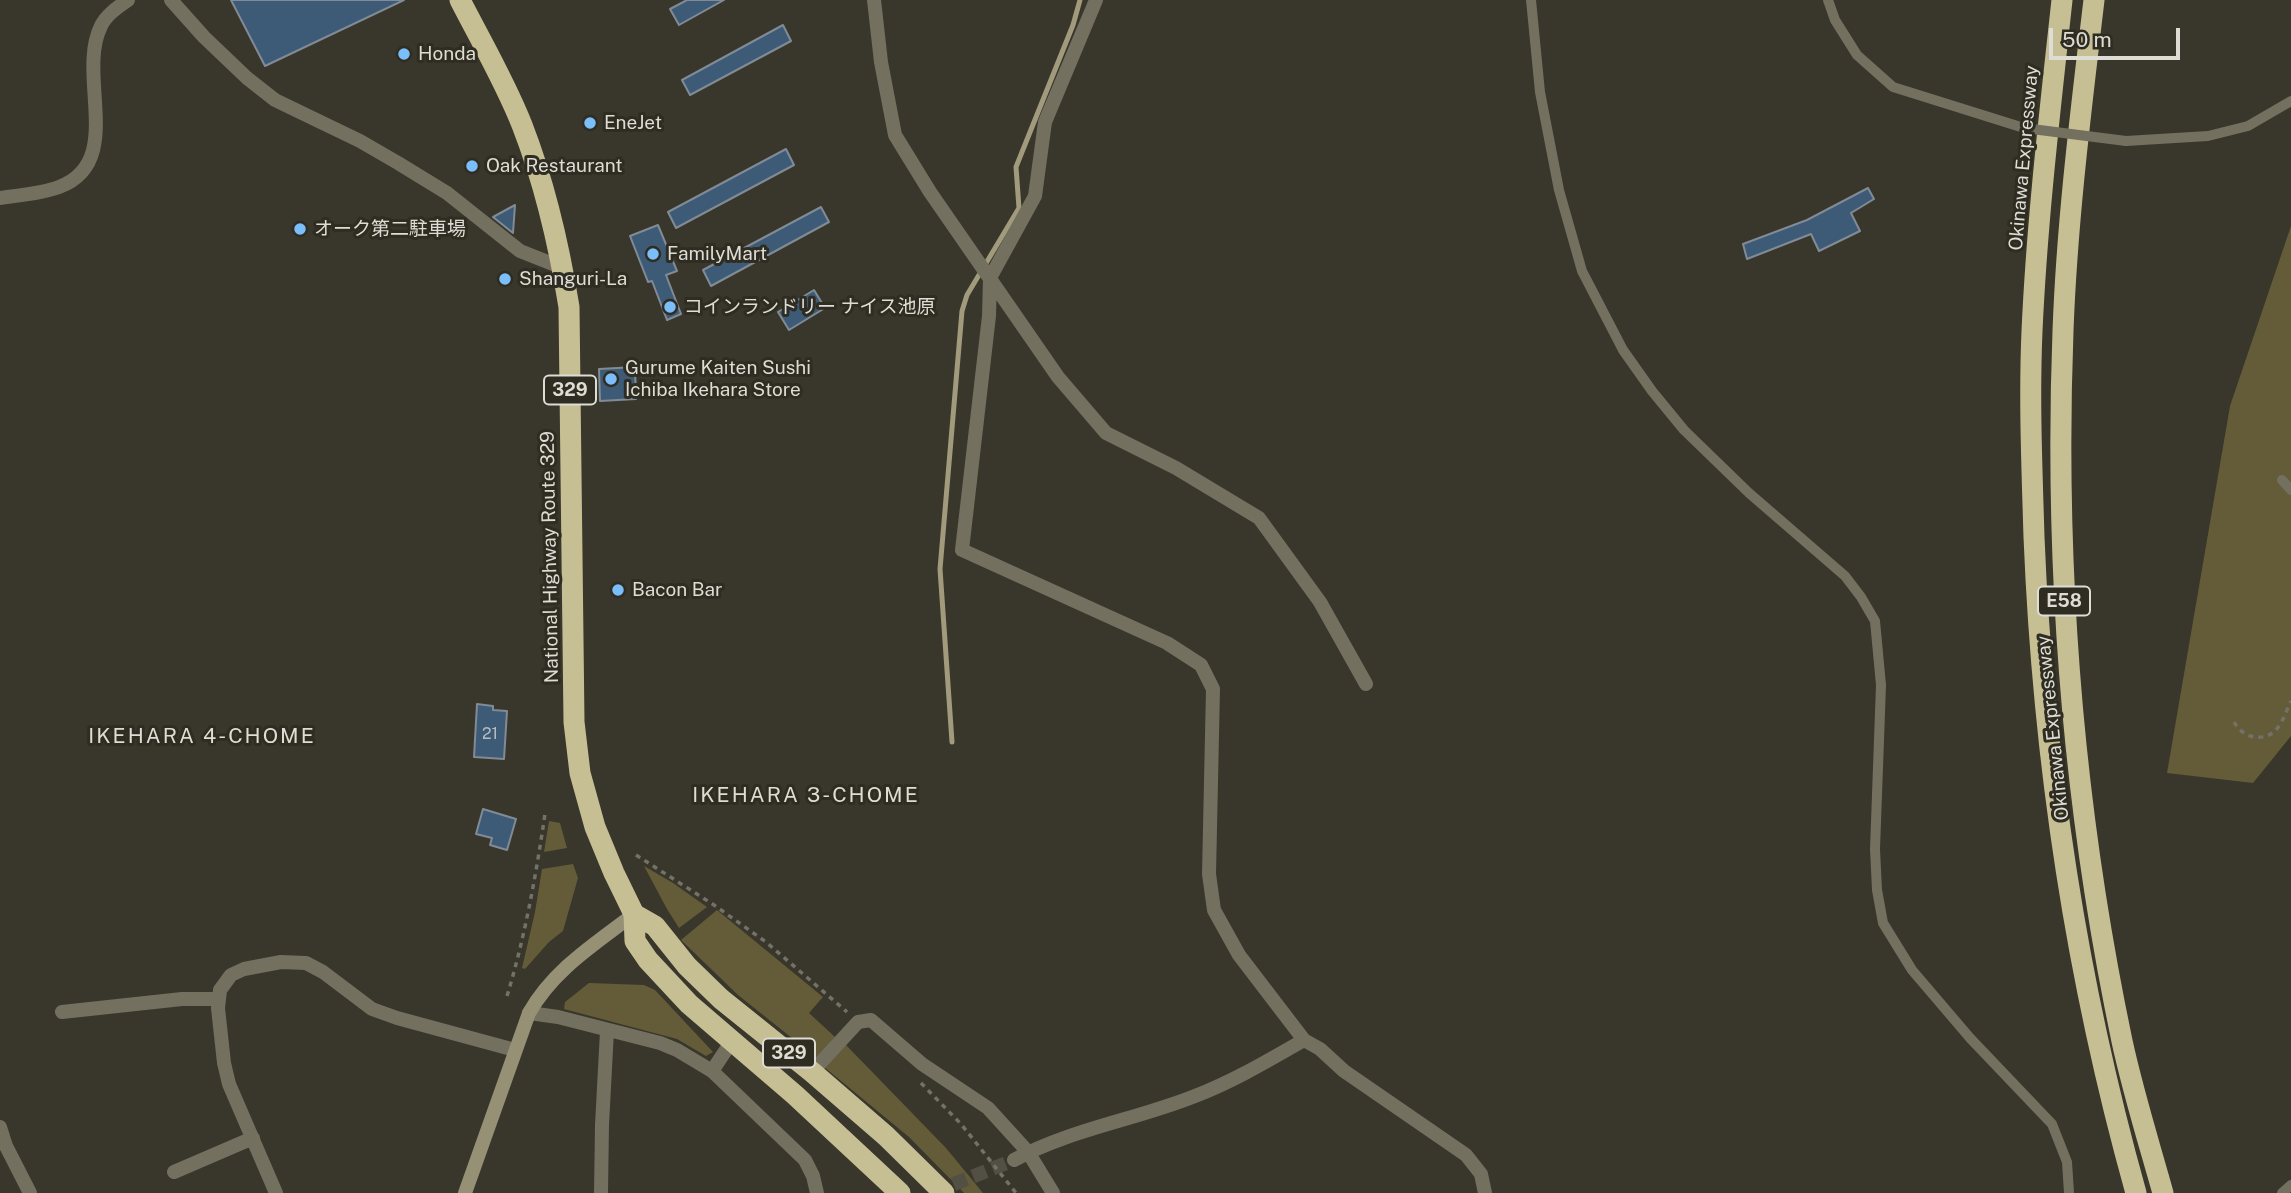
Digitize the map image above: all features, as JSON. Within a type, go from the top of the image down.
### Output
[{"type":"highway","name":"National Highway Route 329","points":[[460,0],[524,131],[544,189],[563,268],[569,321],[574,722],[580,773],[595,827],[634,914],[635,941],[648,960],[689,1004],[814,1112],[900,1193]]},
{"type":"highway","name":"Okinawa Expressway","points":[[2062,0],[2032,331],[2032,463],[2038,614],[2049,750],[2071,904],[2098,1047],[2136,1193]]},
{"type":"highway","name":"Okinawa Expressway","points":[[2094,0],[2076,158],[2063,330],[2061,466],[2064,613],[2075,747],[2095,896],[2123,1043],[2163,1193]]},
{"type":"highway","name":"National Highway Route 329","points":[[634,914],[655,926],[687,966],[721,999],[813,1072],[886,1136],[944,1193]]},
{"type":"main road","points":[[465,1193],[515,1050],[529,1013],[540,994],[562,969],[634,914]]},
{"type":"street","points":[[0,198],[59,187],[78,176],[88,164],[96,146],[94,50],[101,26],[114,10],[128,0]]},
{"type":"street","points":[[171,0],[238,70],[275,100],[379,152],[447,193],[520,251],[563,268]]},
{"type":"street","points":[[874,0],[881,62],[895,135],[930,192],[1058,377],[1105,433],[1176,468],[1259,518],[1320,602],[1366,684]]},
{"type":"street","points":[[1096,0],[1045,122],[1035,196],[989,277],[989,316],[962,550],[1167,643],[1201,665],[1213,688],[1209,874],[1214,910],[1239,956],[1304,1040],[1466,1155],[1480,1174],[1485,1193]]},
{"type":"street","points":[[276,1193],[229,1084],[224,1063],[219,999],[220,990],[231,975],[244,969],[281,962],[306,963],[323,972],[372,1009],[515,1050]]},
{"type":"street","points":[[62,1012],[182,999],[219,999]]},
{"type":"street","points":[[529,1013],[558,1017],[660,1043],[712,1071],[805,1160],[817,1193]]},
{"type":"street","points":[[813,1072],[858,1022],[872,1020],[922,1064],[988,1108],[1028,1152],[1053,1193]]},
{"type":"street","points":[[601,1193],[601,1125],[607,1031]]},
{"type":"street","points":[[1014,1160],[1072,1133],[1193,1097],[1244,1075],[1304,1040]]},
{"type":"street","points":[[712,1071],[732,1041]]},
{"type":"street","points":[[0,1127],[6,1146],[30,1193]]},
{"type":"street","points":[[174,1172],[253,1138]]},
{"type":"lane","points":[[1531,0],[1539,92],[1559,190],[1582,271],[1623,350],[1651,391],[1749,493],[1844,576],[1875,621],[1881,685],[1875,849],[1877,890],[1883,923],[1920,980],[1970,1038],[2052,1124],[2067,1162],[2069,1193]]},
{"type":"lane","points":[[1828,0],[1835,20],[1857,55],[1893,87],[2024,128],[2126,141],[2208,136],[2248,126],[2291,101]]},
{"type":"lane","points":[[2283,480],[2291,490]]},
{"type":"lane","points":[[2282,1193],[2291,1185]]},
{"type":"path","points":[[2234,722],[2246,735],[2257,738],[2268,736],[2278,728],[2291,701]]},
{"type":"path","points":[[507,996],[538,862],[545,814]]},
{"type":"path","points":[[636,855],[766,942],[858,1022]]},
{"type":"path","points":[[915,1077],[961,1124],[1016,1193]]},
{"type":"shaded area","points":[[2291,226],[2291,736],[2253,783],[2167,773],[2230,406]]},
{"type":"shaded area","points":[[549,821],[560,823],[567,848],[544,852]]},
{"type":"shaded area","points":[[573,864],[578,878],[563,931],[549,942],[525,969],[522,968],[542,869]]},
{"type":"shaded area","points":[[644,866],[673,883],[707,907],[679,928]]},
{"type":"shaded area","points":[[717,910],[823,997],[809,1013],[835,1037],[817,1058],[738,995],[681,940]]},
{"type":"shaded area","points":[[589,983],[644,985],[655,990],[713,1052],[706,1056],[677,1039],[564,1009],[565,1002]]},
{"type":"shaded area","points":[[846,1045],[946,1148],[983,1193],[964,1193],[909,1137],[824,1067]]},
{"type":"building","points":[[231,0],[404,0],[265,66]]},
{"type":"building","points":[[687,0],[724,0],[679,25],[670,9]]},
{"type":"building","points":[[783,25],[791,41],[690,95],[682,80]]},
{"type":"building","points":[[786,149],[794,165],[676,228],[668,212]]},
{"type":"building","points":[[1868,188],[1874,199],[1851,213],[1860,231],[1819,251],[1811,234],[1747,259],[1743,244],[1807,220]]},
{"type":"building","points":[[515,205],[513,233],[493,217]]},
{"type":"building","points":[[821,207],[829,222],[711,286],[703,270]]},
{"type":"building","name":"FamilyMart","points":[[658,225],[677,271],[666,275],[681,314],[667,320],[630,236]]},
{"type":"building","points":[[814,290],[825,308],[789,330],[778,312]]},
{"type":"building","points":[[635,367],[636,399],[600,401],[599,369]]},
{"type":"building","points":[[477,704],[493,706],[493,710],[507,711],[504,759],[474,757]]},
{"type":"building","points":[[483,809],[516,819],[507,850],[490,845],[492,838],[476,834]]},
{"type":"waterway","points":[[952,742],[940,569],[962,311],[967,295],[1019,208],[1016,167],[1073,25],[1080,0]]},
{"type":"tunnel","points":[[934,1192],[1014,1160]]},
{"type":"place","name":"Honda","points":[[404,54]]},
{"type":"place","name":"EneJet","points":[[590,123]]},
{"type":"place","name":"Oak Restaurant","points":[[472,166]]},
{"type":"place","name":"オーク第二駐車場","points":[[300,229]]},
{"type":"place","name":"FamilyMart","points":[[653,254]]},
{"type":"place","name":"Shanguri-La","points":[[505,279]]},
{"type":"place","name":"コインランドリー ナイス池原","points":[[670,307]]},
{"type":"place","name":"Gurume Kaiten Sushi Ichiba Ikehara Store","points":[[611,379]]},
{"type":"place","name":"Bacon Bar","points":[[618,590]]},
{"type":"district","name":"IKEHARA 4-CHOME","points":[[202,737]]},
{"type":"district","name":"IKEHARA 3-CHOME","points":[[806,796]]}]
